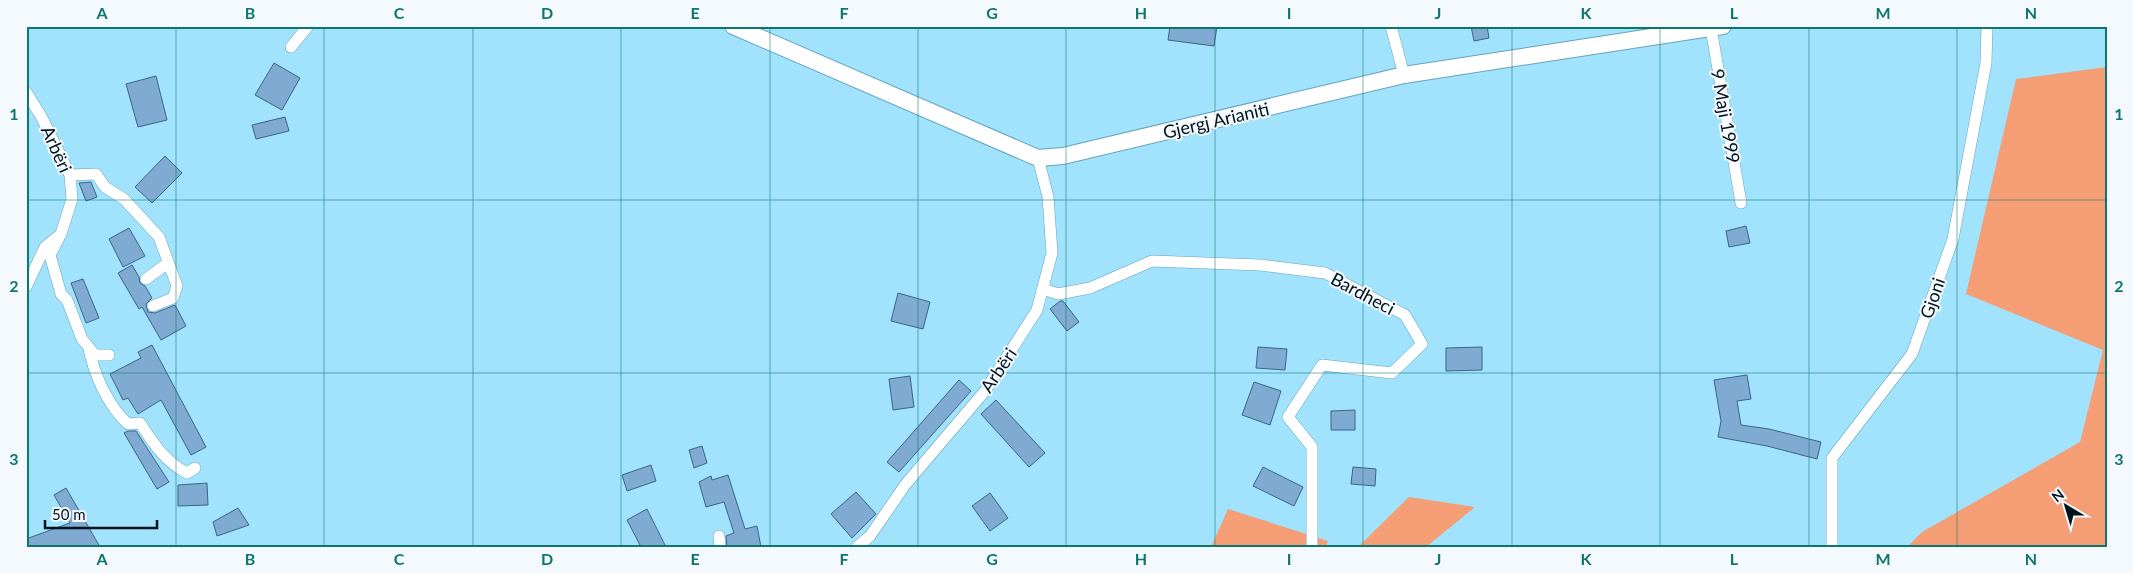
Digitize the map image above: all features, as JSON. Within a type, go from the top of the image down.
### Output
[{"type":"main road","name":"Gjergj Arianiti","points":[[732,26],[1038,158],[1063,156],[1404,75],[1717,27]]},
{"type":"street","points":[[291,47],[308,26]]},
{"type":"street","points":[[1391,26],[1404,75]]},
{"type":"street","name":"Gjoni","points":[[1832,547],[1832,458],[1912,354],[1953,239],[1986,63],[1987,26]]},
{"type":"street","name":"9 Maji 1999","points":[[1717,27],[1741,203]]},
{"type":"street","name":"Arbëri","points":[[26,92],[41,116],[70,174],[72,200],[61,234],[45,247],[26,288]]},
{"type":"street","name":"Arbëri","points":[[857,547],[870,536],[905,485],[985,391],[1037,310],[1052,252],[1048,197],[1038,158]]},
{"type":"street","points":[[70,174],[96,174],[105,188],[124,199],[159,237],[177,286],[174,298],[153,306]]},
{"type":"street","points":[[61,234],[50,255],[51,263],[60,283],[61,294],[67,300],[82,339],[89,348],[95,355],[109,354]]},
{"type":"street","name":"Bardheci","points":[[1042,289],[1058,294],[1090,288],[1152,261],[1260,265],[1326,273],[1405,315],[1422,344],[1392,373],[1322,365],[1288,417],[1312,447],[1312,547]]},
{"type":"street","points":[[146,279],[168,263]]},
{"type":"street","points":[[89,348],[92,364],[113,407],[121,417],[128,424],[140,423],[157,450],[174,466],[187,473],[195,468]]},
{"type":"shaded area","points":[[2107,67],[2107,547],[1907,547],[1922,532],[2080,442],[2103,350],[1966,294],[2016,79]]},
{"type":"shaded area","points":[[1409,497],[1475,507],[1426,547],[1358,547]]},
{"type":"shaded area","points":[[1228,509],[1328,541],[1326,547],[1211,547]]},
{"type":"building","points":[[1170,26],[1217,26],[1214,46],[1168,40]]},
{"type":"building","points":[[1471,26],[1487,26],[1489,38],[1474,41]]},
{"type":"building","points":[[274,63],[300,78],[282,110],[255,95]]},
{"type":"building","points":[[156,76],[167,120],[138,127],[126,84]]},
{"type":"building","points":[[285,117],[289,131],[256,139],[252,125]]},
{"type":"building","points":[[165,156],[182,173],[152,203],[135,187]]},
{"type":"building","points":[[91,182],[97,197],[86,201],[79,183]]},
{"type":"building","points":[[1746,226],[1750,243],[1729,247],[1726,231]]},
{"type":"building","points":[[129,228],[145,256],[123,267],[109,239]]},
{"type":"building","points":[[132,265],[139,277],[140,283],[145,286],[152,298],[146,304],[148,312],[155,313],[175,305],[186,326],[161,340],[142,307],[139,309],[118,273]]},
{"type":"building","points":[[83,279],[99,318],[86,323],[71,283]]},
{"type":"building","points":[[898,293],[930,302],[923,329],[891,321]]},
{"type":"building","points":[[1060,301],[1063,301],[1079,322],[1067,331],[1050,309]]},
{"type":"building","points":[[152,345],[206,447],[191,455],[161,400],[138,414],[128,398],[123,400],[110,374],[141,358],[138,352]]},
{"type":"building","points":[[1258,347],[1287,349],[1285,370],[1256,368]]},
{"type":"building","points":[[1482,347],[1482,370],[1446,371],[1446,348]]},
{"type":"building","points":[[1747,375],[1751,399],[1737,401],[1741,425],[1769,429],[1821,442],[1817,459],[1767,446],[1718,437],[1721,421],[1714,380]]},
{"type":"building","points":[[910,376],[914,407],[893,410],[889,379]]},
{"type":"building","points":[[959,380],[971,391],[899,472],[887,462]]},
{"type":"building","points":[[1254,382],[1281,391],[1270,425],[1242,415]]},
{"type":"building","points":[[996,400],[1045,453],[1029,467],[981,414]]},
{"type":"building","points":[[1355,410],[1355,430],[1331,430],[1331,411]]},
{"type":"building","points":[[136,431],[169,482],[157,489],[124,433]]},
{"type":"building","points":[[702,446],[707,463],[694,468],[689,450]]},
{"type":"building","points":[[651,465],[656,481],[627,491],[622,475]]},
{"type":"building","points":[[1263,467],[1303,487],[1294,506],[1253,486]]},
{"type":"building","points":[[1353,467],[1376,469],[1375,486],[1351,484]]},
{"type":"building","points":[[728,475],[745,529],[757,526],[761,547],[727,547],[726,536],[734,533],[724,502],[706,507],[699,482],[711,476],[712,480]]},
{"type":"building","points":[[207,483],[208,505],[178,506],[178,485]]},
{"type":"building","points":[[66,488],[100,547],[26,547],[26,539],[70,523],[54,495]]},
{"type":"building","points":[[856,492],[876,514],[852,538],[831,514]]},
{"type":"building","points":[[990,493],[1008,518],[990,531],[972,506]]},
{"type":"building","points":[[238,508],[249,525],[217,536],[213,522]]},
{"type":"building","points":[[647,509],[666,547],[641,547],[627,520]]}]
